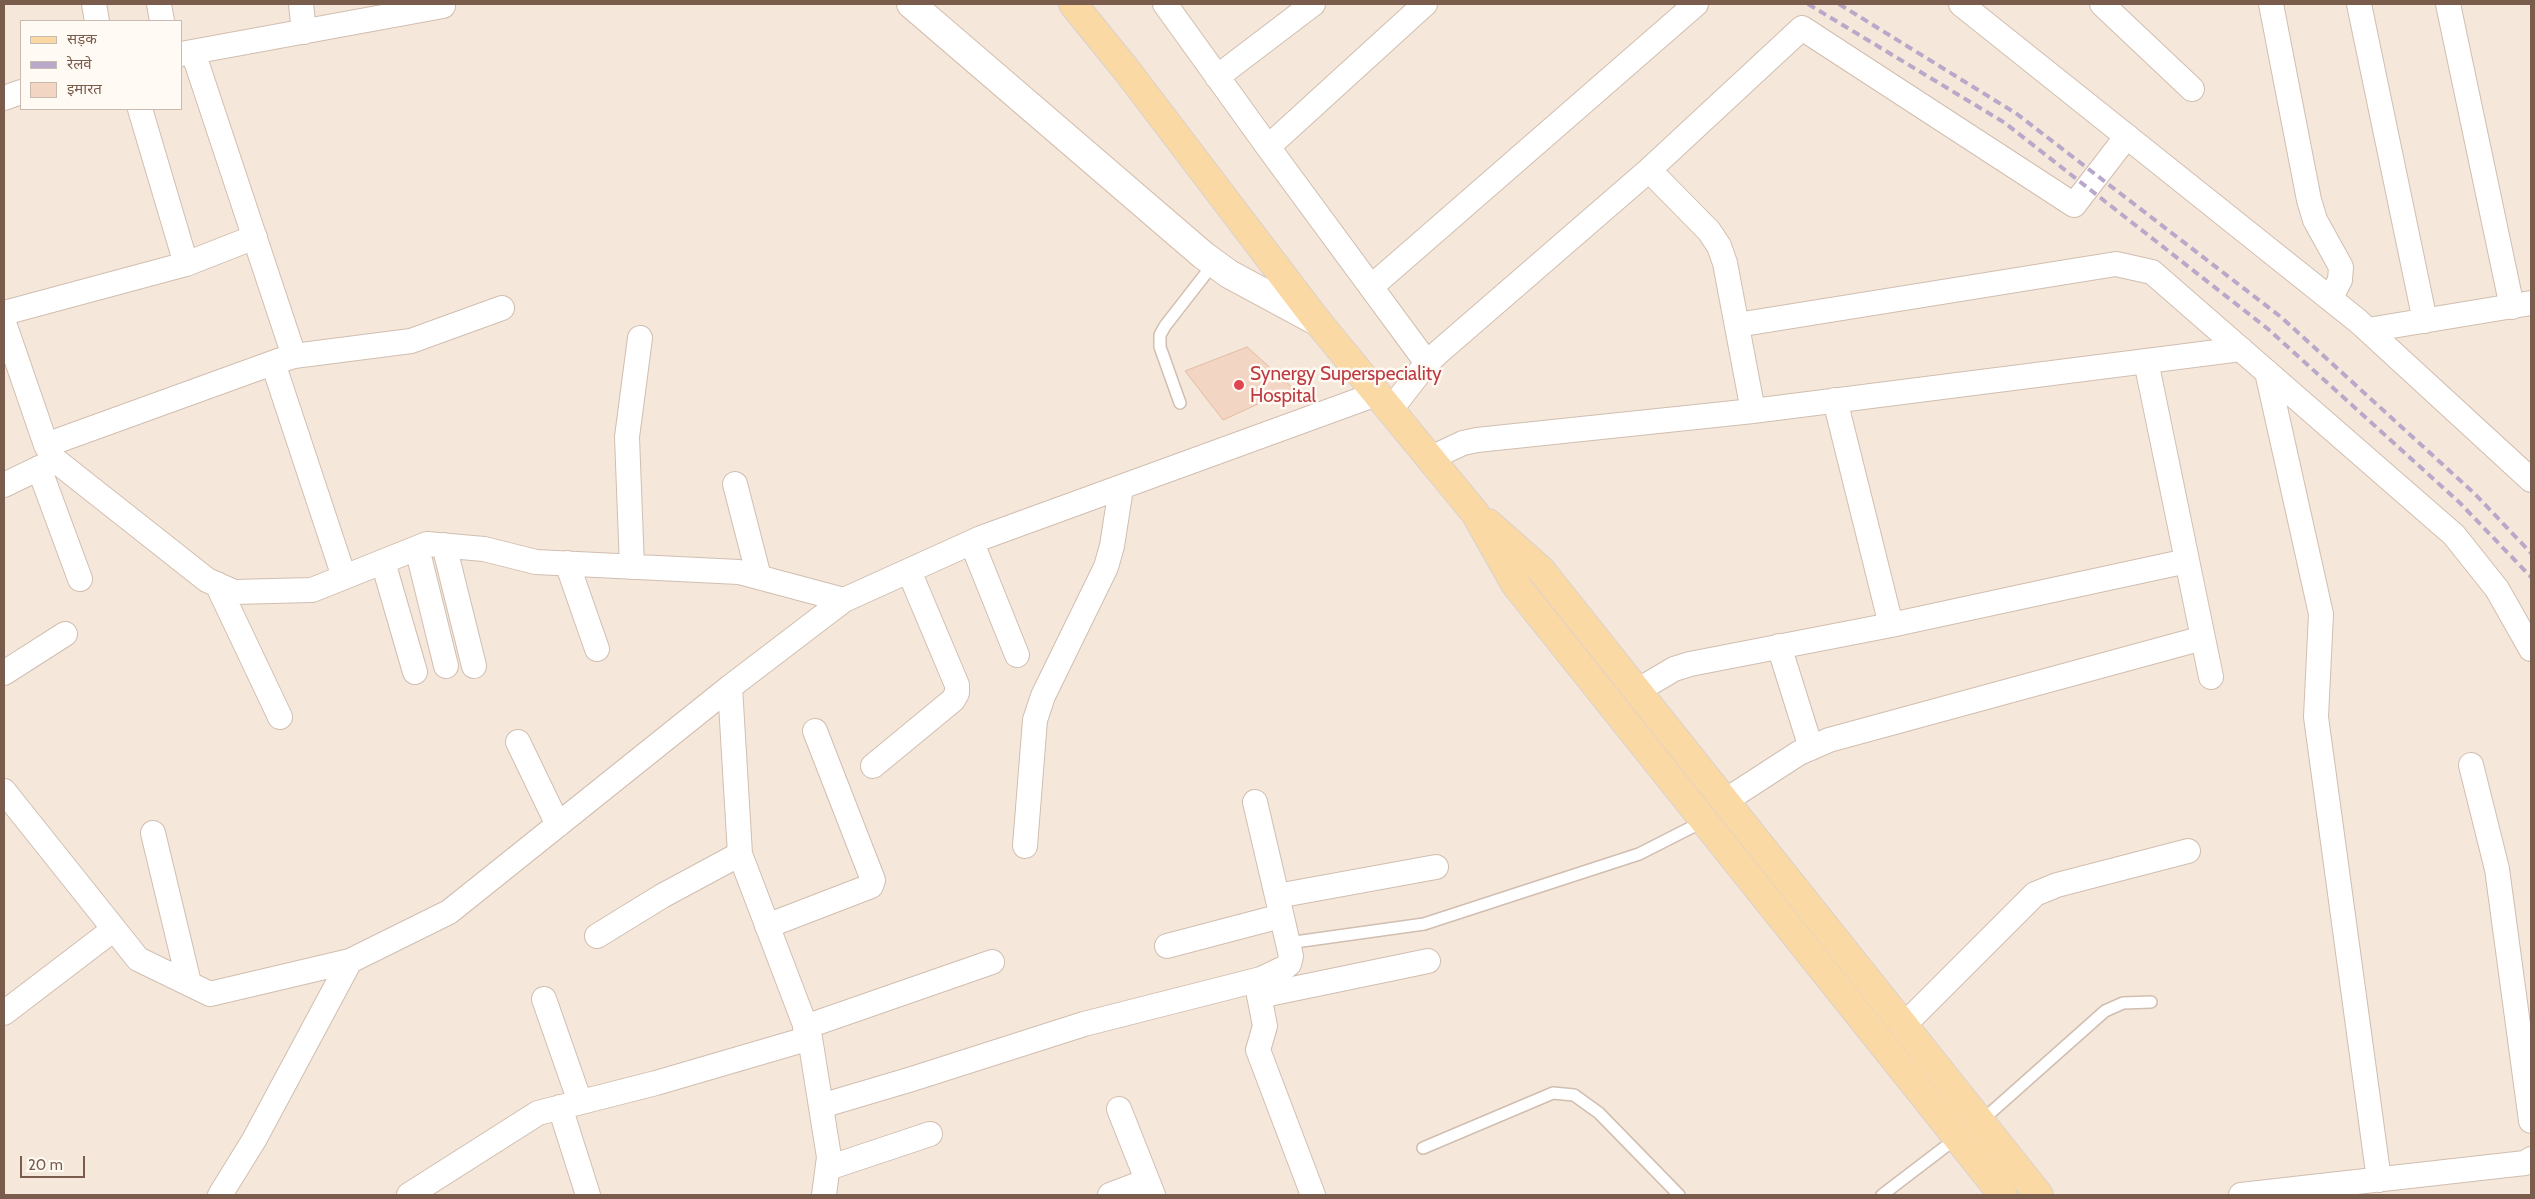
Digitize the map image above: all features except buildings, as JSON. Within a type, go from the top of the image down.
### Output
[{"type":"main road","points":[[911,4],[1214,263],[1229,274],[1318,322]]},
{"type":"main road","points":[[1073,4],[1128,72],[1318,322],[1385,401],[1475,513],[1516,584],[1704,821],[1969,1130],[2039,1195]]},
{"type":"main road","points":[[1475,513],[1541,570],[1904,1025],[1969,1130],[2003,1195]]},
{"type":"street","points":[[94,4],[97,20]]},
{"type":"street","points":[[159,4],[162,20]]},
{"type":"street","points":[[301,4],[304,32]]},
{"type":"street","points":[[1166,4],[1268,147],[1427,363]]},
{"type":"street","points":[[1218,77],[1313,4]]},
{"type":"street","points":[[1268,147],[1425,4]]},
{"type":"street","points":[[1372,286],[1696,4]]},
{"type":"street","points":[[1961,4],[2368,330],[2531,480]]},
{"type":"street","points":[[2102,4],[2192,89]]},
{"type":"street","points":[[2271,4],[2309,200],[2315,220],[2341,267],[2340,280],[2330,299]]},
{"type":"street","points":[[2359,4],[2426,321]]},
{"type":"street","points":[[2368,330],[2522,305],[2448,4]]},
{"type":"street","points":[[344,578],[283,359],[255,237],[187,53],[443,6]]},
{"type":"street","points":[[4,791],[138,959],[210,994],[350,962],[450,912],[730,687],[844,600],[972,543],[1121,488],[1385,401],[1649,170],[1802,28],[2074,205],[2127,136]]},
{"type":"street","points":[[4,98],[20,92]]},
{"type":"street","points":[[140,110],[186,264]]},
{"type":"street","points":[[1649,170],[1709,231],[1719,246],[1725,263],[1753,411]]},
{"type":"street","points":[[4,313],[186,264],[255,237]]},
{"type":"street","points":[[1737,325],[2116,264],[2152,272],[2454,535],[2497,589],[2531,649]]},
{"type":"street","points":[[4,485],[46,458],[283,359],[411,341],[502,308]]},
{"type":"street","points":[[4,324],[46,458],[80,579]]},
{"type":"street","points":[[632,567],[627,437],[640,338]]},
{"type":"street","points":[[1431,458],[1463,443],[1477,440],[1753,411],[2241,349]]},
{"type":"street","points":[[2146,361],[2211,678]]},
{"type":"street","points":[[2267,372],[2321,614],[2316,717],[2379,1180]]},
{"type":"street","points":[[1835,400],[1891,625]]},
{"type":"street","points":[[46,458],[207,580],[234,592],[312,590],[427,544],[484,550],[536,562],[739,572],[844,600]]},
{"type":"street","points":[[735,484],[759,577]]},
{"type":"street","points":[[1025,846],[1035,720],[1043,696],[1106,567],[1112,546],[1121,488]]},
{"type":"street","points":[[972,543],[1017,655]]},
{"type":"street","points":[[444,546],[474,666]]},
{"type":"street","points":[[417,548],[446,666]]},
{"type":"street","points":[[1637,691],[1674,669],[1690,664],[1891,625],[2187,561]]},
{"type":"street","points":[[383,562],[415,672]]},
{"type":"street","points":[[567,563],[597,650]]},
{"type":"street","points":[[873,766],[953,700],[957,693],[957,685],[909,571]]},
{"type":"street","points":[[217,584],[280,717]]},
{"type":"street","points":[[4,673],[65,634]]},
{"type":"street","points":[[1725,801],[1799,753],[1829,740],[2203,638]]},
{"type":"street","points":[[1779,646],[1811,748]]},
{"type":"street","points":[[730,687],[740,854],[808,1032],[829,1157],[824,1195]]},
{"type":"street","points":[[767,926],[865,890],[871,886],[872,880],[815,731]]},
{"type":"street","points":[[518,742],[558,825]]},
{"type":"street","points":[[2471,765],[2497,869],[2531,1121]]},
{"type":"street","points":[[1256,802],[1290,956],[1289,964],[1260,987]]},
{"type":"street","points":[[153,833],[189,984]]},
{"type":"street","points":[[1904,1025],[2035,894],[2056,885],[2188,851]]},
{"type":"street","points":[[598,936],[662,896],[740,854]]},
{"type":"street","points":[[1167,946],[1279,906],[1436,867]]},
{"type":"street","points":[[4,1014],[114,929]]},
{"type":"street","points":[[821,1106],[1084,1024],[1260,987],[1428,961]]},
{"type":"street","points":[[220,1195],[254,1140],[350,962]]},
{"type":"street","points":[[409,1195],[538,1113],[656,1083],[808,1032],[992,962]]},
{"type":"street","points":[[1260,987],[1265,1026],[1258,1050],[1314,1195]]},
{"type":"street","points":[[544,999],[570,1105],[588,1195]]},
{"type":"street","points":[[1110,1195],[1150,1188],[1119,1109]]},
{"type":"street","points":[[828,1168],[930,1134]]},
{"type":"street","points":[[2242,1195],[2525,1163],[2531,1159]]},
{"type":"lane","points":[[1180,403],[1160,347],[1160,336],[1165,326],[1214,263]]},
{"type":"lane","points":[[1288,943],[1424,924],[1639,854],[1704,821]]},
{"type":"lane","points":[[1882,1195],[1969,1130],[2104,1011],[2123,1003],[2151,1002]]},
{"type":"lane","points":[[1423,1148],[1553,1093],[1574,1095],[1599,1112],[1678,1195]]},
{"type":"shaded area","points":[[4,4],[2531,4],[2531,1195],[4,1195]]},
{"type":"railway","points":[[1808,4],[2005,123],[2268,329],[2460,503],[2531,577]]},
{"type":"railway","points":[[1839,4],[2017,114],[2281,317],[2475,494],[2531,553]]},
{"type":"place","name":"Synergy Superspeciality Hospital","points":[[1239,385]]}]
